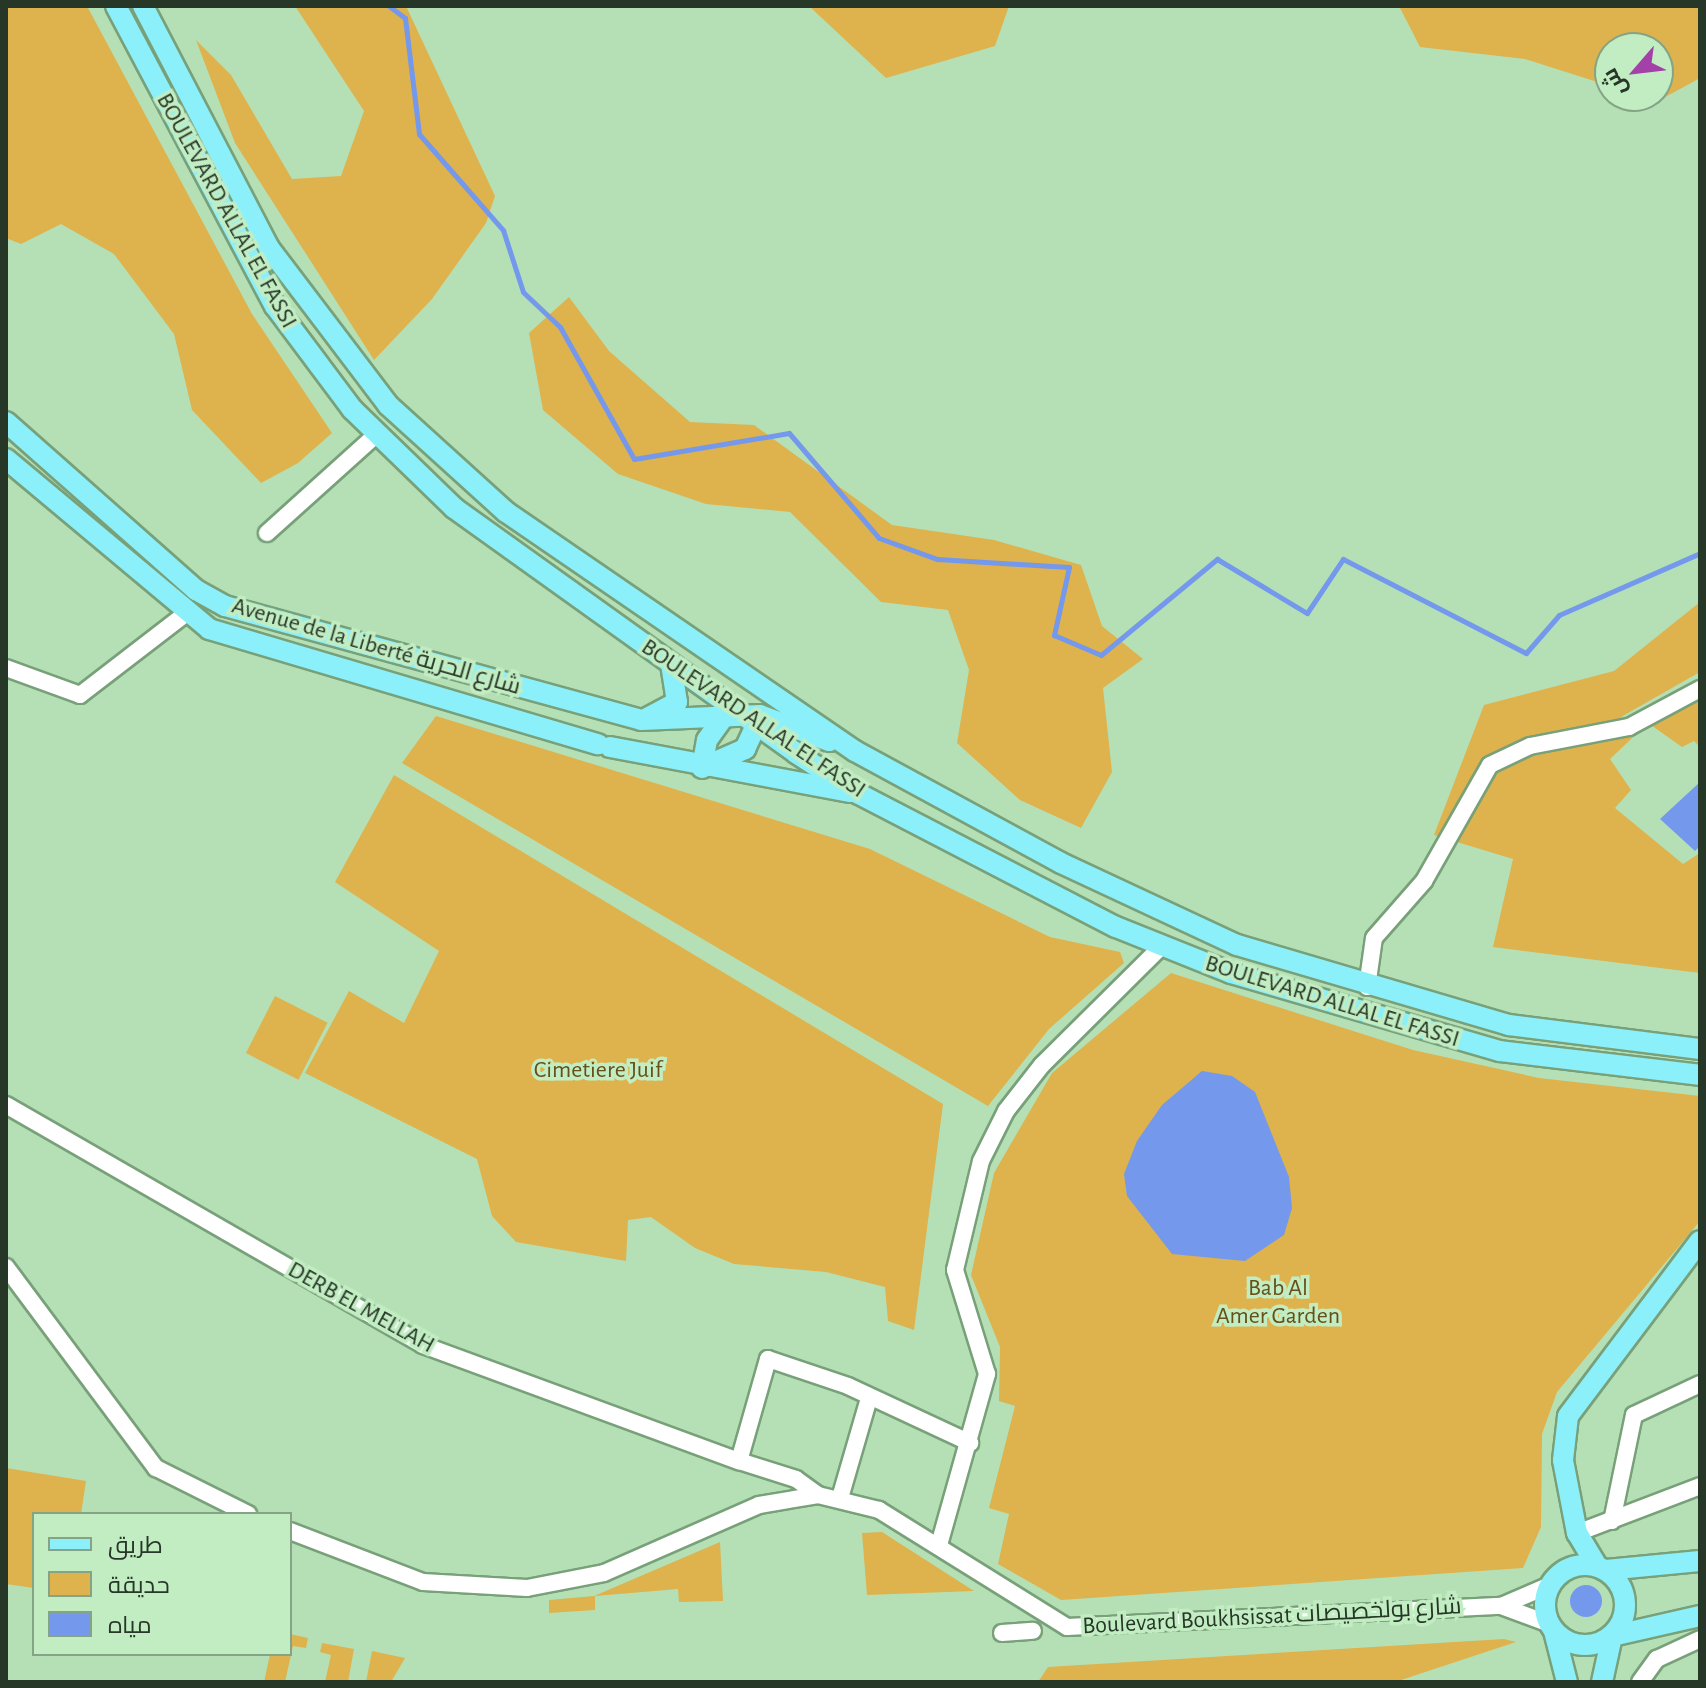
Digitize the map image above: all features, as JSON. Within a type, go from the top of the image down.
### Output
[{"type":"main road","name":"BOULEVARD ALLAL EL FASSI","points":[[116,6],[275,306],[352,409],[454,508],[746,718],[859,794],[1161,947],[1327,1005],[1500,1051],[1700,1075]]},
{"type":"main road","name":"BOULEVARD ALLAL EL FASSI","points":[[143,6],[269,248],[377,392],[470,484],[855,751],[1156,911],[1367,987],[1509,1025],[1700,1049]]},
{"type":"main road","points":[[352,409],[377,392]]},
{"type":"main road","name":"Avenue de la Liberté شارع الحرية","points":[[6,422],[215,601],[641,720],[746,718],[855,751]]},
{"type":"main road","name":"Avenue de la Liberté شارع الحرية","points":[[6,459],[184,615],[232,638],[604,745],[702,768],[859,794]]},
{"type":"main road","points":[[641,720],[677,702],[678,679],[668,660]]},
{"type":"main road","points":[[702,768],[745,749],[749,677]]},
{"type":"main road","points":[[702,768],[707,740],[746,718]]},
{"type":"main road","points":[[1602,1682],[1612,1636],[1626,1601],[1577,1533],[1563,1460],[1568,1416],[1700,1241]]},
{"type":"main road","points":[[1567,1682],[1552,1627],[1554,1580],[1577,1533]]},
{"type":"main road","points":[[1554,1580],[1601,1568],[1700,1561]]},
{"type":"main road","points":[[1552,1627],[1588,1645],[1612,1636],[1700,1616]]},
{"type":"street","points":[[267,533],[376,435]]},
{"type":"street","points":[[6,668],[80,695],[184,615]]},
{"type":"street","points":[[1367,987],[1374,938],[1424,881],[1490,765],[1530,746],[1629,727],[1700,689]]},
{"type":"street","points":[[939,1545],[970,1443],[987,1364],[955,1270],[981,1161],[1006,1111],[1042,1065],[1161,947]]},
{"type":"street","name":"DERB EL MELLAH","points":[[6,1105],[423,1345],[796,1479],[818,1495]]},
{"type":"street","points":[[6,1267],[156,1468],[244,1512]]},
{"type":"street","points":[[739,1461],[768,1359],[869,1398],[970,1443]]},
{"type":"street","points":[[1612,1521],[1634,1415],[1700,1384]]},
{"type":"street","points":[[840,1498],[869,1398]]},
{"type":"street","points":[[1577,1533],[1700,1486]]},
{"type":"street","name":"Boulevard Boukhsissat شارع بولخصيصات","points":[[292,1532],[423,1582],[527,1588],[595,1577],[759,1505],[818,1495],[879,1510],[1067,1627],[1501,1606]]},
{"type":"street","points":[[1501,1606],[1554,1580]]},
{"type":"street","points":[[1501,1606],[1552,1627]]},
{"type":"street","points":[[1002,1633],[1033,1631]]},
{"type":"street","points":[[1640,1682],[1657,1659],[1700,1639]]},
{"type":"green space","points":[[6,6],[87,6],[252,314],[332,433],[298,463],[261,483],[192,410],[174,334],[114,254],[61,224],[21,244],[6,238]]},
{"type":"green space","points":[[295,6],[406,6],[495,196],[486,223],[432,299],[374,360],[235,143],[196,40],[231,75],[292,179],[341,176],[364,111]]},
{"type":"green space","points":[[809,6],[1009,6],[995,46],[886,78]]},
{"type":"green space","points":[[1399,6],[1700,6],[1700,78],[1674,92],[1674,32],[1594,32],[1594,81],[1525,59],[1420,47]]},
{"type":"green space","points":[[569,297],[609,351],[690,422],[754,425],[892,525],[994,540],[1081,565],[1102,626],[1143,659],[1103,688],[1112,772],[1081,828],[1020,800],[957,743],[969,670],[948,610],[881,602],[790,512],[706,504],[618,474],[543,410],[529,333]]},
{"type":"green space","points":[[1700,602],[1700,672],[1621,717],[1670,715],[1700,699],[1700,747],[1694,741],[1682,747],[1648,723],[1610,759],[1631,790],[1615,808],[1683,864],[1700,853],[1700,973],[1493,947],[1513,859],[1434,835],[1484,705],[1614,671]]},
{"type":"green space","points":[[436,716],[870,849],[1050,937],[1120,952],[1124,963],[1049,1029],[988,1106],[402,763]]},
{"type":"green space","name":"Cimetiere Juif","points":[[394,775],[943,1104],[914,1330],[888,1321],[885,1287],[826,1272],[734,1264],[695,1248],[651,1217],[628,1220],[626,1261],[516,1242],[492,1216],[477,1159],[305,1073],[349,991],[404,1023],[439,951],[335,882]]},
{"type":"green space","name":"Bab Al Amer Garden","points":[[1171,973],[1413,1050],[1539,1078],[1700,1096],[1700,1221],[1557,1392],[1542,1434],[1541,1527],[1523,1568],[1061,1600],[998,1564],[1009,1514],[989,1508],[1015,1406],[999,1401],[1000,1347],[971,1275],[994,1173],[1052,1073]]},
{"type":"green space","points":[[275,996],[328,1023],[299,1080],[246,1053]]},
{"type":"green space","points":[[6,1468],[86,1481],[81,1512],[32,1512],[32,1588],[6,1584]]},
{"type":"green space","points":[[882,1532],[974,1591],[867,1595],[862,1533]]},
{"type":"green space","points":[[720,1542],[723,1601],[679,1602],[678,1589],[595,1596],[595,1610],[549,1613],[549,1600],[594,1596]]},
{"type":"green space","points":[[292,1634],[308,1638],[306,1648],[293,1646],[292,1650]]},
{"type":"green space","points":[[1504,1639],[1516,1642],[1395,1682],[1038,1682],[1048,1667]]},
{"type":"green space","points":[[322,1643],[354,1649],[348,1682],[325,1682],[331,1655],[320,1652]]},
{"type":"green space","points":[[372,1651],[405,1658],[391,1682],[366,1682]]},
{"type":"green space","points":[[270,1656],[291,1656],[285,1682],[264,1682]]},
{"type":"water","points":[[1700,782],[1700,846],[1695,851],[1660,819]]},
{"type":"water","points":[[1202,1071],[1232,1076],[1255,1092],[1289,1177],[1292,1208],[1284,1235],[1245,1261],[1172,1254],[1127,1196],[1124,1174],[1137,1141],[1162,1105]]},
{"type":"water","points":[[1586,1585],[1597,1590],[1602,1601],[1597,1612],[1586,1617],[1575,1612],[1570,1601],[1575,1590]]},
{"type":"waterway","points":[[389,6],[405,18],[419,134],[503,230],[523,292],[560,327],[634,459],[789,433],[879,538],[937,559],[1069,567],[1054,635],[1101,655],[1217,559],[1307,613],[1343,559],[1526,653],[1559,615],[1700,553]]}]
